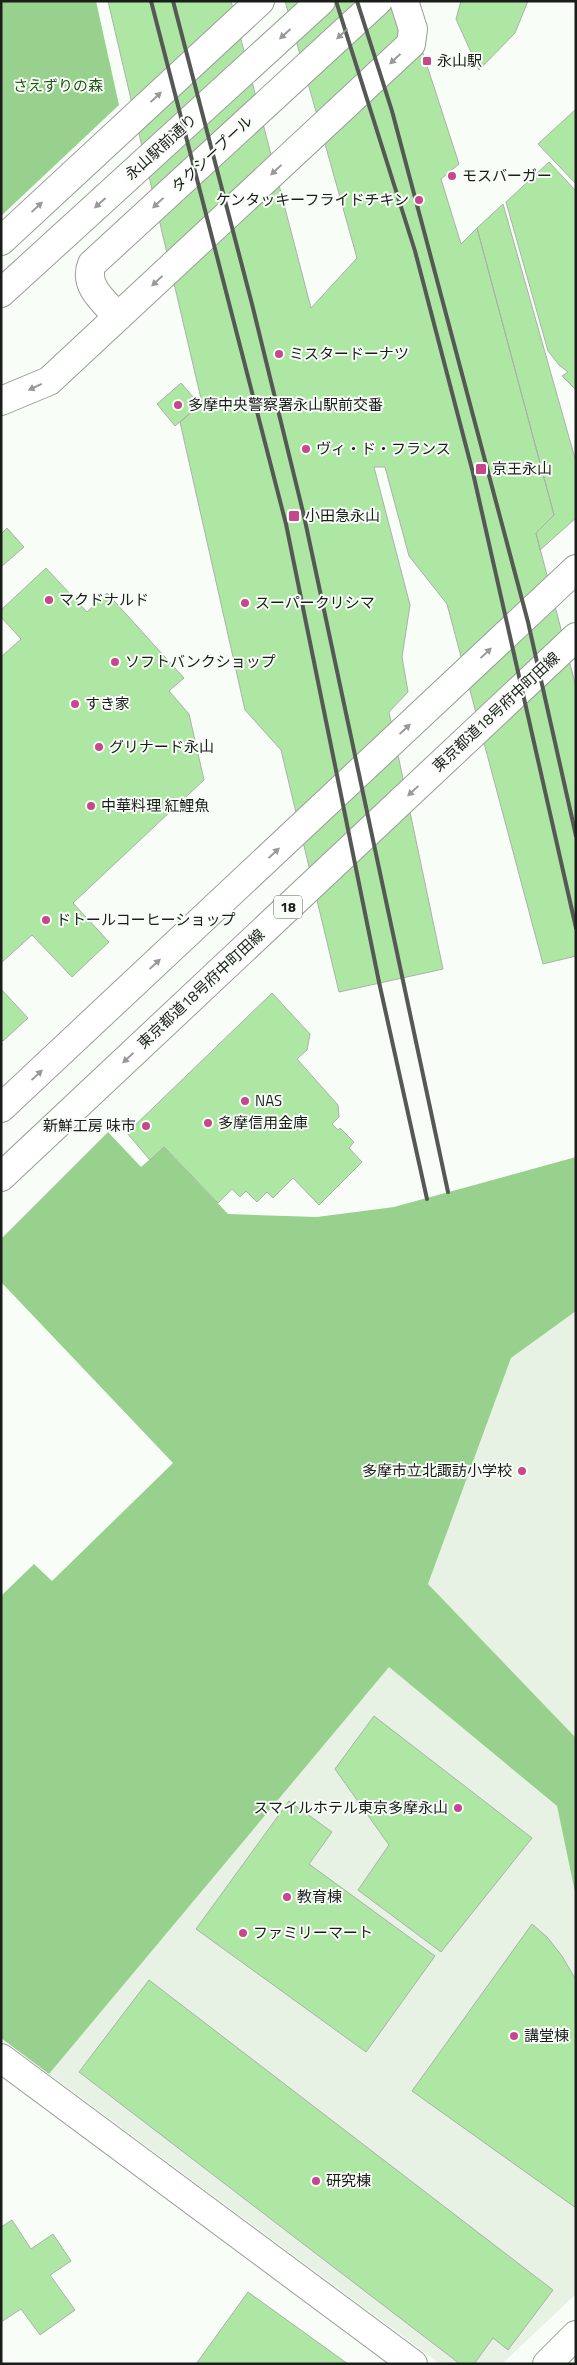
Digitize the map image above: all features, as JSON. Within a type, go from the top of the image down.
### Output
[{"type":"main road","points":[[1,240],[260,1]]},
{"type":"main road","name":"永山駅前通り","points":[[1,293],[321,1]]},
{"type":"main road","name":"タクシープール","points":[[118,317],[90,285],[88,274],[92,264],[378,1]]},
{"type":"main road","points":[[1,401],[49,381],[411,44],[414,29],[404,1]]},
{"type":"main road","points":[[1,1108],[576,569]]},
{"type":"main road","name":"東京都道18号府中町田線","points":[[1,1177],[576,637]]},
{"type":"main road","points":[[1,2058],[413,2364]]},
{"type":"main road","points":[[547,2364],[576,2335]]},
{"type":"shaded area","name":"多摩市立北諏訪小学校","points":[[576,1311],[576,1738],[428,1584],[511,1358]]},
{"type":"shaded area","points":[[389,1666],[557,1806],[576,1897],[576,2294],[502,2364],[440,2364],[49,2074]]},
{"type":"green space","name":"さえずりの森","points":[[1,1],[96,1],[119,105],[1,216]]},
{"type":"green space","points":[[108,1132],[141,1167],[164,1147],[228,1214],[317,1217],[394,1207],[576,1157],[576,1311],[511,1358],[428,1584],[576,1738],[576,1897],[557,1806],[389,1667],[49,2074],[1,2038],[1,1596],[34,1564],[52,1581],[173,1463],[1,1282],[1,1239]]},
{"type":"building","points":[[108,1],[231,1],[311,308],[357,258],[285,1],[406,1],[459,164],[441,179],[461,244],[477,228],[554,515],[536,533],[576,687],[576,956],[543,964],[447,604],[409,556],[385,467],[374,467],[410,605],[402,657],[408,692],[389,712],[443,969],[339,992],[281,750],[245,710],[180,422],[202,403]]},
{"type":"building","points":[[461,1],[528,1],[515,33],[479,70],[456,19]]},
{"type":"building","points":[[576,109],[576,184],[538,144]]},
{"type":"building","points":[[549,162],[576,191],[576,390],[562,376],[568,372],[559,365],[548,351],[506,202]]},
{"type":"building","points":[[503,204],[576,462],[576,518],[540,550],[536,533],[554,515],[477,228]]},
{"type":"building","points":[[181,383],[200,405],[175,426],[157,404]]},
{"type":"building","points":[[7,528],[24,547],[1,567],[1,534]]},
{"type":"building","name":"グリナード永山","points":[[46,568],[87,612],[107,593],[184,678],[169,691],[189,714],[204,780],[73,903],[109,942],[72,977],[32,935],[1,963],[1,657],[21,639],[1,617],[1,610]]},
{"type":"building","points":[[1,989],[28,1018],[3,1041],[1,1039]]},
{"type":"building","points":[[272,993],[310,1034],[307,1050],[297,1059],[338,1105],[339,1117],[332,1124],[338,1130],[340,1128],[354,1142],[349,1148],[362,1162],[319,1205],[293,1178],[273,1198],[267,1192],[257,1202],[246,1191],[240,1197],[232,1189],[218,1203],[164,1147],[150,1160],[127,1133]]},
{"type":"building","points":[[374,1716],[532,1838],[441,1952],[358,1890],[389,1845],[335,1769]]},
{"type":"building","name":"教育棟","points":[[289,1801],[332,1832],[309,1864],[435,1956],[366,2052],[196,1929]]},
{"type":"building","name":"講堂棟","points":[[532,1924],[547,1937],[562,1956],[576,1980],[576,2208],[412,2091]]},
{"type":"building","name":"研究棟","points":[[149,1980],[553,2290],[508,2350],[493,2338],[474,2364],[460,2364],[79,2072]]},
{"type":"building","points":[[12,2220],[31,2249],[53,2234],[71,2261],[50,2275],[75,2310],[40,2335],[21,2309],[1,2322],[1,2227]]},
{"type":"building","points":[[248,2292],[348,2364],[196,2364]]},
{"type":"railway","points":[[151,1],[286,524],[379,982],[427,1199]]},
{"type":"railway","points":[[173,1],[252,304],[304,516],[448,1192]]},
{"type":"railway","points":[[336,1],[415,251],[473,473],[576,928]]},
{"type":"railway","points":[[357,1],[392,111],[528,622],[576,836]]},
{"type":"place","name":"永山駅","points":[[427,61]]},
{"type":"place","name":"モスバーガー","points":[[452,176]]},
{"type":"place","name":"ケンタッキーフライドチキン","points":[[419,200]]},
{"type":"place","name":"ミスタードーナツ","points":[[279,354]]},
{"type":"place","name":"多摩中央警察署永山駅前交番","points":[[178,405]]},
{"type":"place","name":"ヴィ・ド・フランス","points":[[306,449]]},
{"type":"place","name":"京王永山","points":[[481,469]]},
{"type":"place","name":"小田急永山","points":[[294,516]]},
{"type":"place","name":"マクドナルド","points":[[49,600]]},
{"type":"place","name":"スーパークリシマ","points":[[245,603]]},
{"type":"place","name":"ソフトバンクショップ","points":[[115,662]]},
{"type":"place","name":"すき家","points":[[75,704]]},
{"type":"place","name":"グリナード永山","points":[[99,747]]},
{"type":"place","name":"中華料理 紅鯉魚","points":[[91,806]]},
{"type":"place","name":"ドトールコーヒーショップ","points":[[46,920]]},
{"type":"place","name":"NAS","points":[[245,1101]]},
{"type":"place","name":"多摩信用金庫","points":[[208,1123]]},
{"type":"place","name":"新鮮工房 味市","points":[[146,1126]]},
{"type":"place","name":"多摩市立北諏訪小学校","points":[[522,1471]]},
{"type":"place","name":"スマイルホテル東京多摩永山","points":[[458,1808]]},
{"type":"place","name":"教育棟","points":[[287,1897]]},
{"type":"place","name":"ファミリーマート","points":[[243,1933]]},
{"type":"place","name":"講堂棟","points":[[514,2036]]},
{"type":"place","name":"研究棟","points":[[316,2181]]}]
